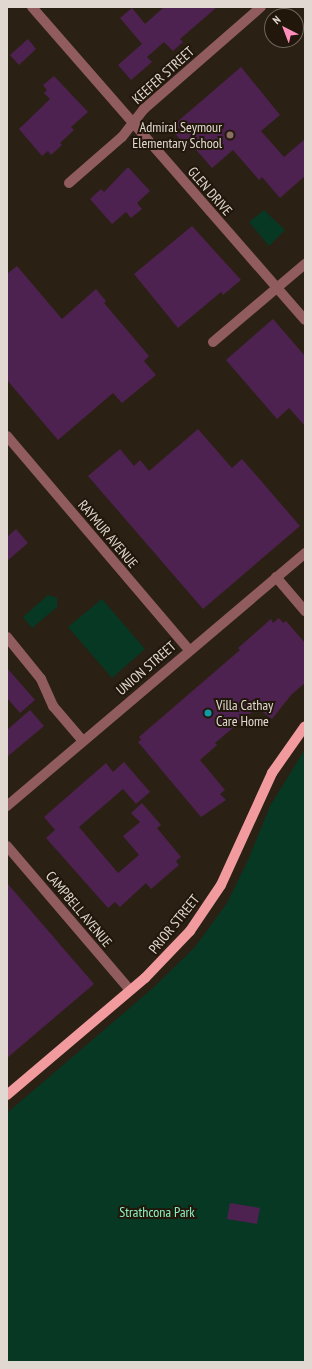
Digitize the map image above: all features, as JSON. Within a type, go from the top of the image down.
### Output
[{"type":"main road","name":"PRIOR STREET","points":[[7,1095],[163,961],[207,908],[232,862],[261,792],[283,755],[305,726]]},
{"type":"street","name":"GLEN DRIVE","points":[[32,7],[305,320]]},
{"type":"street","name":"KEEFER STREET","points":[[69,183],[122,137],[144,109],[261,7]]},
{"type":"street","points":[[213,342],[305,264]]},
{"type":"street","name":"RAYMUR AVENUE","points":[[7,436],[188,650]]},
{"type":"street","name":"UNION STREET","points":[[7,806],[188,650],[305,553]]},
{"type":"street","points":[[276,577],[305,610]]},
{"type":"street","points":[[7,637],[41,679],[53,706],[83,741]]},
{"type":"street","name":"CAMPBELL AVENUE","points":[[7,846],[130,990]]},
{"type":"green space","points":[[264,210],[285,230],[269,246],[249,222]]},
{"type":"green space","points":[[48,595],[57,598],[57,607],[32,628],[23,617]]},
{"type":"green space","points":[[102,599],[145,649],[112,678],[68,627]]},
{"type":"green space","name":"Strathcona Park","points":[[305,749],[305,1362],[7,1362],[7,1113],[153,988],[195,947],[227,903],[248,860],[270,806]]},
{"type":"building","points":[[164,7],[217,7],[180,39],[183,42],[173,51],[164,42],[147,57],[152,62],[131,80],[118,65],[142,44],[120,18],[132,8],[145,24]]},
{"type":"building","points":[[28,39],[36,49],[19,65],[10,55]]},
{"type":"building","points":[[241,67],[280,115],[261,131],[284,157],[305,139],[305,176],[280,198],[262,177],[259,180],[233,150],[212,168],[192,145],[188,148],[170,128]]},
{"type":"building","points":[[54,76],[88,112],[71,127],[74,130],[60,143],[62,145],[51,155],[48,151],[42,156],[19,129],[50,99],[44,93],[47,90],[43,85]]},
{"type":"building","points":[[128,167],[150,191],[137,203],[142,209],[131,218],[126,212],[112,224],[90,199],[101,189],[104,192]]},
{"type":"building","points":[[192,226],[241,280],[223,295],[221,292],[178,328],[134,274]]},
{"type":"building","points":[[17,266],[62,319],[96,289],[106,301],[104,303],[149,356],[144,361],[156,375],[122,403],[113,393],[58,440],[7,380],[7,274]]},
{"type":"building","points":[[273,319],[305,356],[305,426],[289,408],[277,419],[226,360]]},
{"type":"building","points":[[198,429],[232,468],[242,459],[300,526],[203,609],[88,476],[120,449],[134,466],[140,460],[149,471]]},
{"type":"building","points":[[16,529],[28,543],[7,561],[7,537]]},
{"type":"building","name":"Villa Cathay Care Home","points":[[279,618],[283,623],[286,621],[305,643],[305,683],[291,695],[272,719],[257,708],[215,743],[217,745],[200,760],[225,790],[220,794],[226,800],[201,817],[138,742],[141,740],[139,737],[240,650],[238,648],[271,619],[273,623]]},
{"type":"building","points":[[7,668],[35,700],[20,713],[7,698]]},
{"type":"building","points":[[30,710],[44,726],[7,757],[7,730]]},
{"type":"building","points":[[124,762],[150,792],[136,804],[123,789],[79,827],[118,873],[139,855],[123,836],[140,822],[131,813],[142,803],[161,825],[157,828],[181,857],[176,861],[179,865],[151,889],[146,883],[120,907],[115,902],[108,908],[46,838],[55,830],[44,817],[106,763],[113,772]]},
{"type":"building","points":[[7,883],[94,984],[7,1058]]},
{"type":"building","points":[[230,1203],[260,1208],[257,1224],[227,1219]]},
{"type":"place","name":"Admiral Seymour Elementary School","points":[[230,135]]},
{"type":"place","name":"Villa Cathay Care Home","points":[[208,713]]}]
